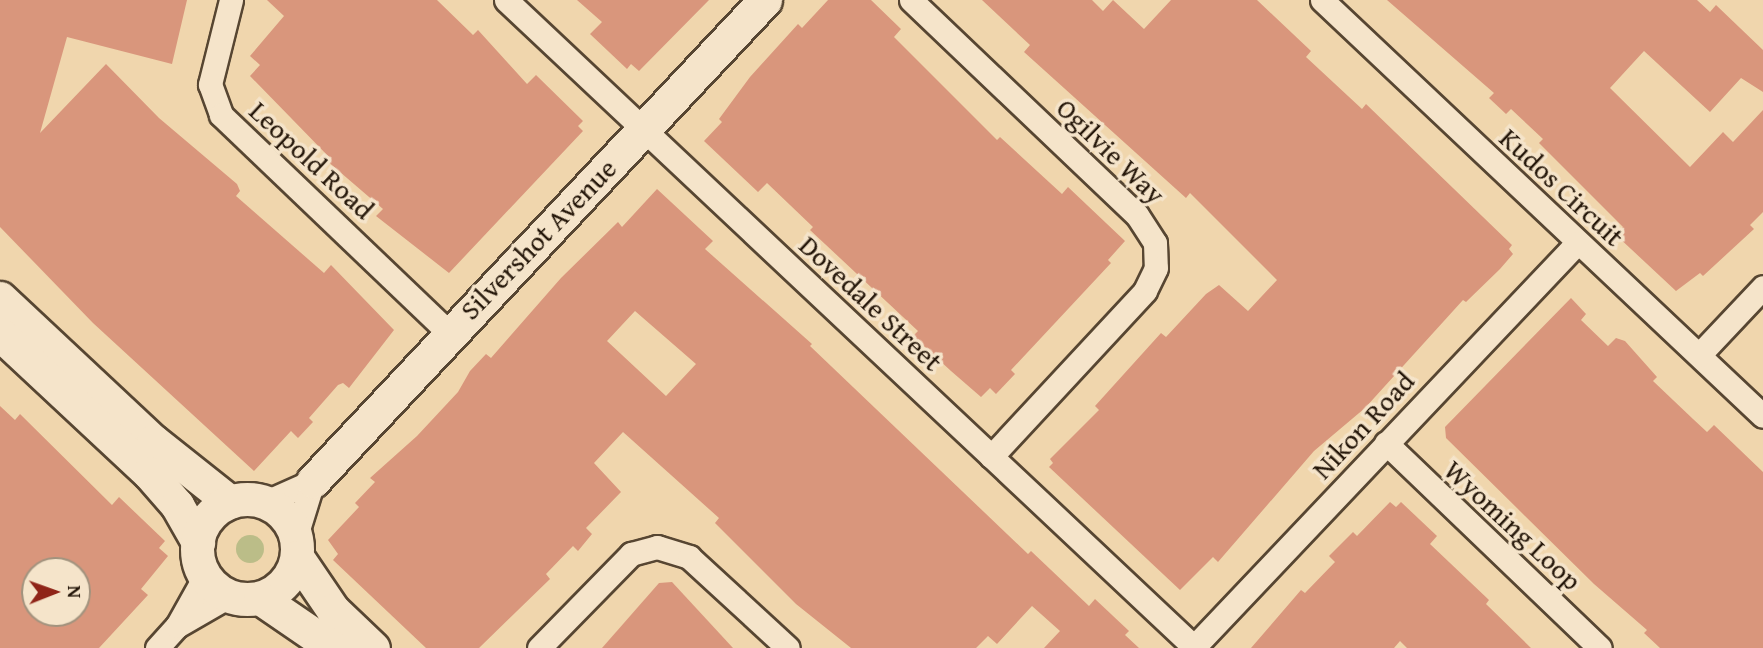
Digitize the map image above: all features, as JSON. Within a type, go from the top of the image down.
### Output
[{"type":"street","name":"Leopold Road","points":[[231,0],[210,84],[221,115],[448,332]]},
{"type":"street","name":"Dovedale Street","points":[[506,0],[1194,648]]},
{"type":"street","name":"Silvershot Avenue","points":[[266,502],[313,481],[448,332],[643,131],[765,0]]},
{"type":"street","name":"Ogilvie Way","points":[[912,0],[1138,215],[1155,243],[1156,268],[1145,291],[991,457]]},
{"type":"street","name":"Kudos Circuit","points":[[1322,0],[1763,416]]},
{"type":"street","name":"Nikon Road","points":[[1194,648],[1577,243]]},
{"type":"street","points":[[1699,355],[1763,287]]},
{"type":"street","points":[[0,298],[153,441],[230,502]]},
{"type":"street","points":[[0,334],[149,473],[177,506],[231,590],[333,648]]},
{"type":"street","name":"Wyoming Loop","points":[[1386,443],[1600,648]]},
{"type":"street","name":"Silvershot Avenue","points":[[296,547],[313,481]]},
{"type":"street","points":[[198,542],[209,516],[230,502],[266,502],[280,510],[296,547],[333,610],[373,648]]},
{"type":"street","points":[[157,648],[177,626],[231,590],[284,583],[296,547]]},
{"type":"street","points":[[539,648],[631,554],[657,547],[690,556],[788,648]]},
{"type":"street","points":[[177,626],[231,590]]},
{"type":"green space","points":[[250,535],[260,539],[264,549],[260,559],[250,563],[240,559],[236,549],[240,539]]},
{"type":"building","points":[[0,0],[187,0],[172,64],[67,37],[40,133],[106,64],[159,118],[237,184],[240,191],[236,196],[324,273],[331,265],[394,330],[349,388],[343,383],[338,385],[309,418],[313,422],[298,438],[291,431],[254,471],[93,323],[0,227]]},
{"type":"building","points":[[267,0],[437,0],[473,35],[478,30],[527,84],[536,75],[583,121],[578,126],[583,131],[449,273],[376,216],[383,209],[326,160],[329,157],[250,76],[260,65],[250,56],[284,16]]},
{"type":"building","points":[[577,0],[709,0],[639,71],[631,64],[627,69],[590,34],[602,22]]},
{"type":"building","points":[[828,0],[871,0],[901,29],[894,37],[997,140],[1000,137],[1062,194],[1068,187],[1125,241],[1108,260],[1111,263],[1011,370],[1015,374],[996,394],[990,388],[981,397],[913,336],[918,331],[810,230],[813,227],[767,183],[758,192],[704,141],[722,122],[719,119],[750,77],[798,24],[802,28]]},
{"type":"building","points":[[982,0],[1092,0],[1103,11],[1113,0],[1144,29],[1171,0],[1257,0],[1311,51],[1306,57],[1362,109],[1366,104],[1512,245],[1509,249],[1513,254],[1500,269],[1466,302],[1463,300],[1365,408],[1314,451],[1218,562],[1213,557],[1180,590],[1049,467],[1053,463],[1050,459],[1099,410],[1095,406],[1161,333],[1166,337],[1206,294],[1219,285],[1248,311],[1277,280],[1190,193],[1186,198],[1024,52],[1030,45]]},
{"type":"building","points":[[1387,0],[1697,0],[1710,12],[1716,5],[1763,50],[1763,92],[1741,78],[1710,112],[1644,51],[1610,88],[1690,167],[1723,132],[1733,142],[1763,110],[1763,212],[1750,225],[1754,229],[1703,276],[1700,273],[1676,291],[1616,235],[1623,227],[1539,143],[1543,139],[1511,109],[1506,114],[1489,98],[1494,93]]},
{"type":"building","points":[[657,189],[713,241],[705,249],[812,344],[810,346],[1028,554],[1031,551],[1089,606],[1095,599],[1129,631],[1125,635],[1139,648],[1044,648],[1060,631],[1032,606],[997,644],[988,636],[976,648],[851,648],[796,604],[715,523],[719,518],[623,432],[594,463],[621,492],[586,528],[592,534],[578,551],[573,546],[546,574],[550,579],[479,648],[426,648],[333,560],[338,554],[328,540],[359,507],[355,503],[375,482],[370,478],[417,436],[458,392],[470,371],[486,354],[491,358],[561,278],[618,222],[622,227]],"holes":[[[635,311],[696,364],[666,396],[607,341]]]},
{"type":"building","points":[[1571,298],[1586,314],[1581,320],[1608,346],[1616,338],[1625,341],[1657,377],[1653,381],[1693,419],[1707,432],[1714,425],[1763,472],[1763,648],[1660,648],[1644,633],[1647,630],[1594,584],[1446,438],[1445,427]]},
{"type":"building","points":[[0,406],[15,420],[20,414],[112,505],[119,497],[165,541],[159,548],[168,556],[141,589],[148,595],[99,648],[0,648]]},
{"type":"building","points":[[1390,502],[1396,507],[1401,502],[1437,536],[1430,544],[1489,600],[1486,604],[1531,648],[1407,648],[1400,641],[1394,648],[1251,648],[1301,590],[1305,593],[1335,562],[1329,556],[1353,532],[1357,536]]},
{"type":"building","points":[[672,582],[733,648],[602,648],[659,583]]}]
